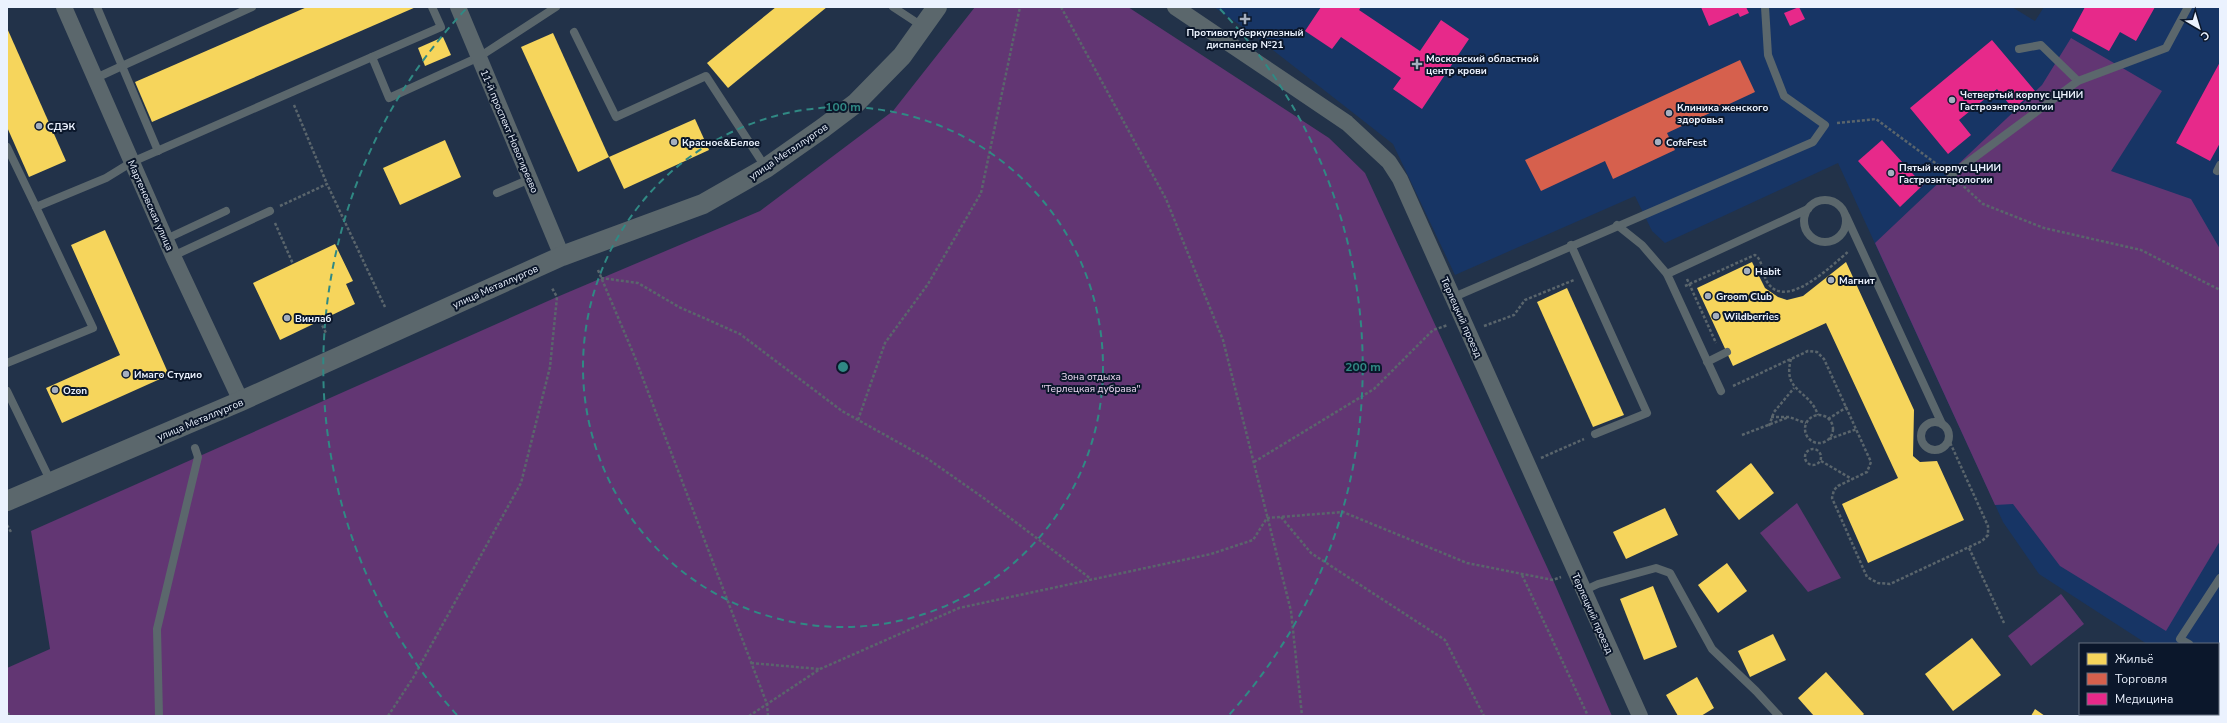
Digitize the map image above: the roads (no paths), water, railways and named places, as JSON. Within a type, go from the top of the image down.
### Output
[{"type":"street","name":"Мартеновская улица","points":[[64,7],[166,239],[241,401]]},
{"type":"street","name":"11-й проспект Новогиреево","points":[[458,7],[562,256]]},
{"type":"street","name":"улица Металлургов","points":[[7,501],[241,401],[562,256],[703,204],[766,168],[856,103],[902,56],[937,7]]},
{"type":"street","name":"Терлецкий проезд","points":[[1175,7],[1347,123],[1379,151],[1389,162],[1400,179],[1454,297],[1526,464],[1640,716]]},
{"type":"lane","points":[[97,7],[158,151]]},
{"type":"lane","points":[[96,78],[252,7]]},
{"type":"lane","points":[[36,207],[106,178],[132,162],[441,27],[432,7]]},
{"type":"lane","points":[[372,57],[389,98],[479,57],[556,7]]},
{"type":"lane","points":[[893,7],[923,27]]},
{"type":"lane","points":[[1454,297],[1813,142],[1825,125],[1784,96],[1768,55],[1765,7]]},
{"type":"lane","points":[[1951,175],[2078,81],[2166,48],[2188,7]]},
{"type":"lane","points":[[574,32],[616,117],[706,76],[766,168]]},
{"type":"lane","points":[[2019,49],[2041,45],[2078,81]]},
{"type":"lane","points":[[7,147],[93,328],[7,363]]},
{"type":"lane","points":[[497,193],[530,179]]},
{"type":"lane","points":[[1667,274],[1808,209],[1819,201],[1826,200],[1839,205],[1846,216],[1942,424],[1947,430],[1948,438],[1944,446],[1936,450],[1927,447],[1922,440],[1922,431],[1928,424],[1937,422],[1942,424]]},
{"type":"lane","points":[[1808,209],[1805,216],[1806,231],[1811,237],[1825,243],[1839,238],[1844,232],[1846,216]]},
{"type":"lane","points":[[166,239],[226,211]]},
{"type":"lane","points":[[174,256],[270,211]]},
{"type":"lane","points":[[1618,225],[1645,247],[1667,274],[1721,391]]},
{"type":"lane","points":[[1572,245],[1647,413],[1595,434]]},
{"type":"lane","points":[[1707,362],[1724,354]]},
{"type":"lane","points":[[7,391],[51,482]]},
{"type":"lane","points":[[159,716],[158,629],[197,463],[198,456],[195,448]]},
{"type":"lane","points":[[1583,591],[1598,584],[1656,568],[1670,573],[1712,649],[1756,691],[1779,716]]},
{"type":"lane","points":[[2187,643],[2180,639],[2220,578]]},
{"type":"place","name":"Противотуберкулезный диспансер №21","points":[[1245,19]]},
{"type":"place","name":"Московский областной центр крови","points":[[1417,64]]},
{"type":"place","name":"Четвертый корпус ЦНИИ Гастроэнтерологии","points":[[1952,100]]},
{"type":"place","name":"Клиника женского здоровья","points":[[1669,113]]},
{"type":"place","name":"СДЭК","points":[[39,126]]},
{"type":"place","name":"Красное&Белое","points":[[674,142]]},
{"type":"place","name":"CofeFest","points":[[1658,142]]},
{"type":"place","name":"Пятый корпус ЦНИИ Гастроэнтерологии","points":[[1891,173]]},
{"type":"place","name":"Habit","points":[[1747,271]]},
{"type":"place","name":"Магнит","points":[[1831,280]]},
{"type":"place","name":"Groom Club","points":[[1708,296]]},
{"type":"place","name":"Wildberries","points":[[1716,316]]},
{"type":"place","name":"Винлаб","points":[[287,318]]},
{"type":"place","name":"Имаго Студио","points":[[126,374]]},
{"type":"place","name":"Ozon","points":[[55,390]]},
{"type":"park label","name":"Зона отдыха \"Терлецкая дубрава\"","points":[[1091,382]]}]
